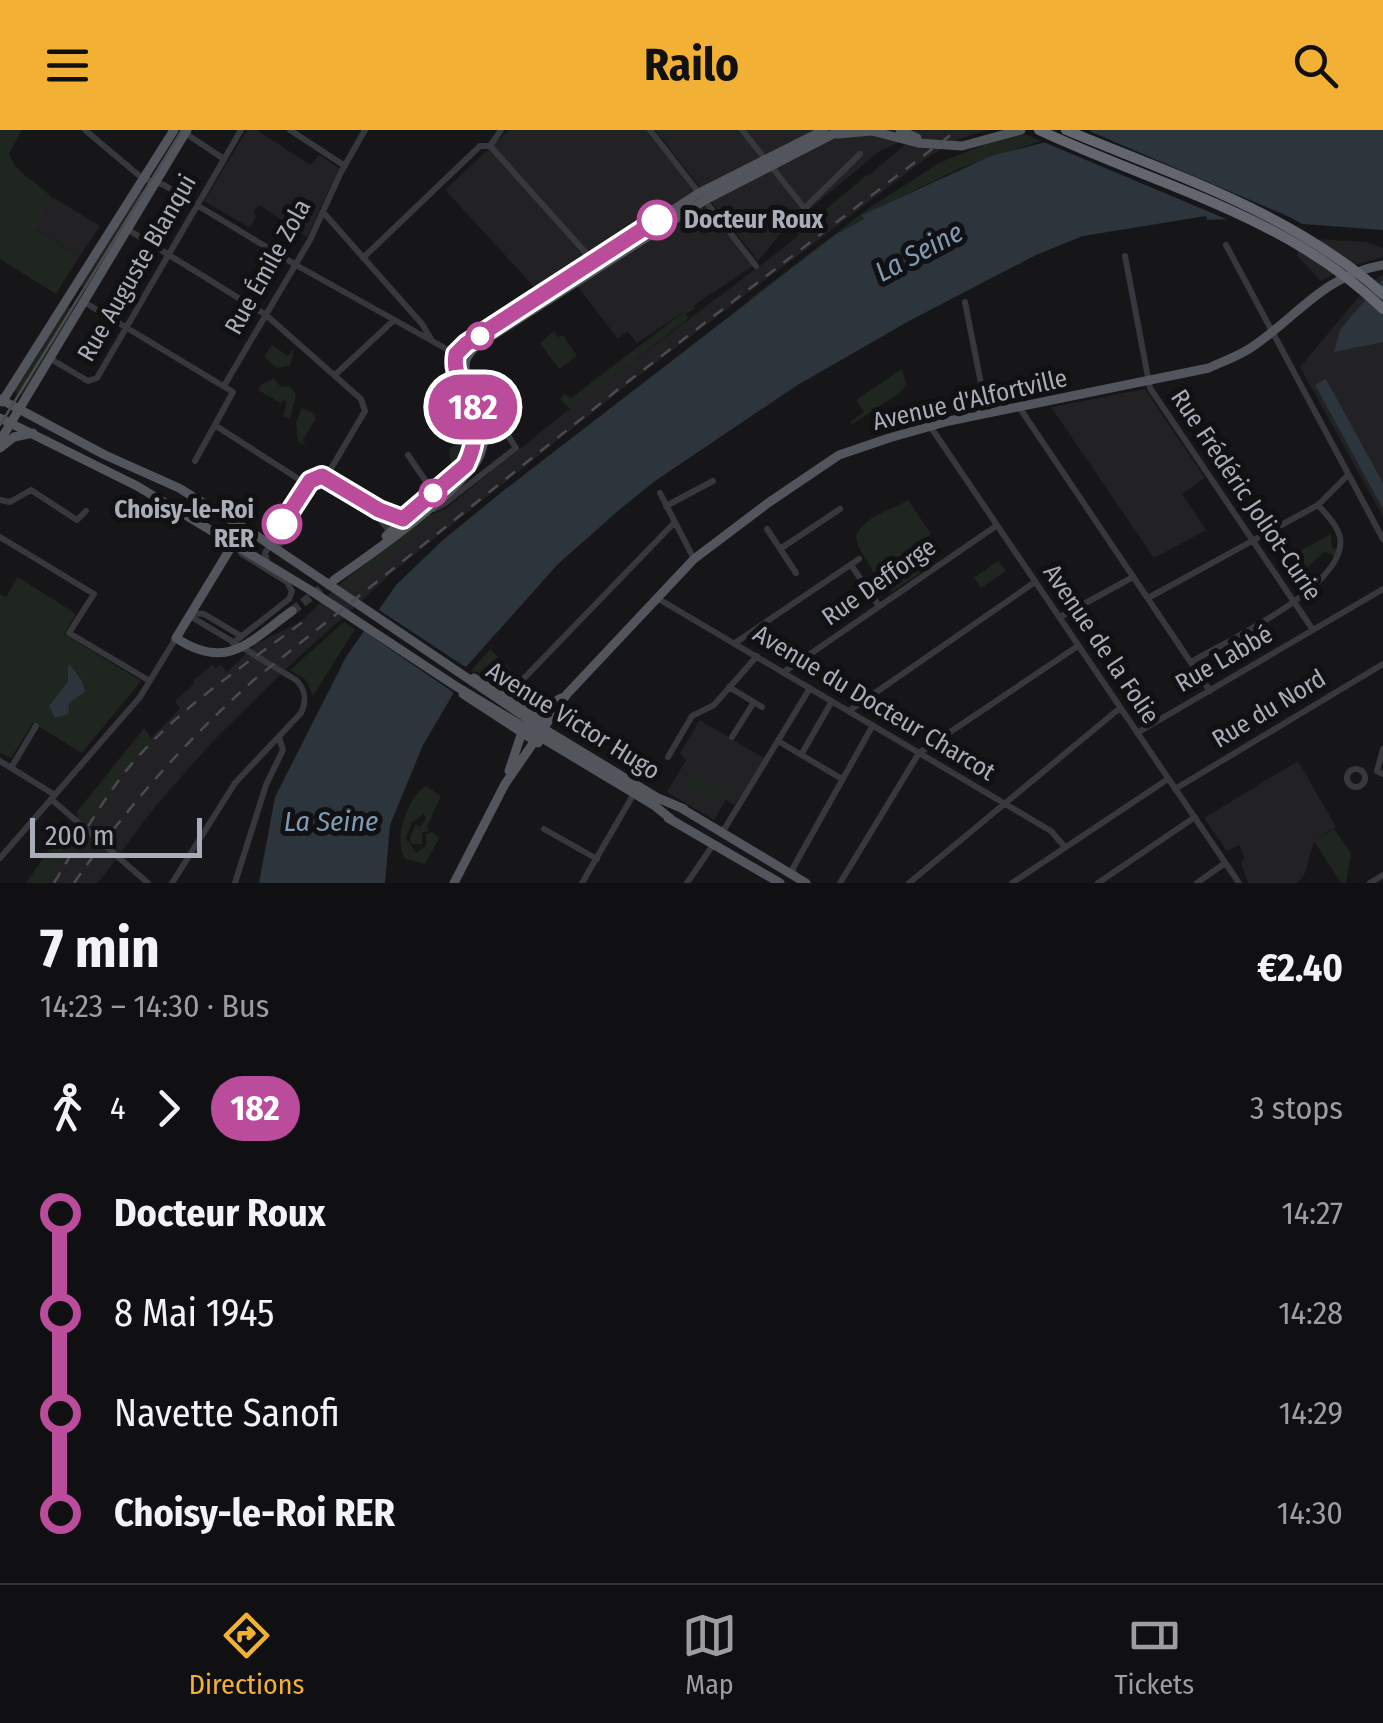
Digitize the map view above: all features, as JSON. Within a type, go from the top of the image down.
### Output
[{"type":"highway","points":[[1039,130],[1270,228],[1330,264],[1383,309]]},
{"type":"highway","points":[[1066,130],[1279,220],[1340,258],[1383,294]]},
{"type":"main road","points":[[900,130],[920,141]]},
{"type":"main road","points":[[944,144],[997,130]]},
{"type":"main road","points":[[334,580],[406,522],[425,499],[466,465],[476,436],[474,412],[456,376],[464,346],[702,196],[833,131],[871,131],[962,146],[1021,130]]},
{"type":"main road","points":[[182,131],[142,178],[1,401],[34,433],[105,473],[137,486],[310,590],[454,685]]},
{"type":"main road","points":[[0,444],[48,358],[157,182],[182,131]]},
{"type":"main road","points":[[458,359],[702,196]]},
{"type":"main road","name":"Avenue d'Alfortville","points":[[505,784],[567,694],[694,559],[839,455],[930,426],[1210,368],[1248,350],[1320,290],[1357,270],[1383,265]]},
{"type":"main road","points":[[406,522],[468,474],[480,455],[484,421],[478,394],[458,359]]},
{"type":"main road","points":[[30,389],[47,422]]},
{"type":"main road","points":[[0,418],[16,415],[47,422],[105,455],[168,481],[462,673]]},
{"type":"main road","points":[[0,444],[34,433]]},
{"type":"main road","points":[[235,546],[176,638],[194,650],[221,654],[242,648],[292,611]]},
{"type":"main road","name":"Avenue Victor Hugo","points":[[462,673],[485,683],[806,883]]},
{"type":"main road","name":"Avenue Victor Hugo","points":[[462,673],[656,802],[671,820]]},
{"type":"main road","name":"Avenue Victor Hugo","points":[[454,685],[472,702],[521,734],[780,883]]},
{"type":"main road","name":"Avenue Victor Hugo","points":[[454,685],[656,802],[684,809]]},
{"type":"main road","name":"Avenue d'Alfortville","points":[[532,714],[567,694]]},
{"type":"main road","points":[[454,883],[505,784],[521,734],[532,714]]},
{"type":"street","points":[[85,130],[142,178],[157,182],[294,268],[432,340],[458,359]]},
{"type":"street","name":"Rue Auguste Blanqui","points":[[48,358],[92,381],[100,374],[241,130]]},
{"type":"street","points":[[290,130],[345,166]]},
{"type":"street","name":"Rue Émile Zola","points":[[216,426],[233,392],[224,386],[294,268],[365,130]]},
{"type":"street","points":[[490,146],[501,130]]},
{"type":"street","points":[[650,130],[756,266]]},
{"type":"street","points":[[742,130],[812,218]]},
{"type":"street","points":[[182,131],[224,159]]},
{"type":"street","points":[[363,258],[480,146],[490,146],[594,262]]},
{"type":"street","points":[[805,208],[860,154]]},
{"type":"street","points":[[322,212],[432,340]]},
{"type":"street","points":[[128,230],[266,315],[361,399],[365,411],[326,476]]},
{"type":"street","points":[[1226,245],[1383,539]]},
{"type":"street","name":"Rue Frédéric Joliot-Curie","points":[[1125,256],[1150,388],[1313,630]]},
{"type":"street","points":[[83,301],[224,386]]},
{"type":"street","points":[[965,302],[987,414]]},
{"type":"street","points":[[335,375],[394,320]]},
{"type":"street","points":[[423,512],[444,504],[516,448],[486,398],[468,378]]},
{"type":"street","points":[[1019,407],[1210,691]]},
{"type":"street","points":[[195,461],[216,426],[310,487],[329,486],[377,516],[392,534]]},
{"type":"street","name":"Avenue de la Folie","points":[[930,426],[1239,883]]},
{"type":"street","points":[[408,455],[426,482],[440,488]]},
{"type":"street","points":[[1148,598],[1318,505],[1348,475]]},
{"type":"street","points":[[271,567],[265,558],[314,478],[326,476],[379,510],[406,522]]},
{"type":"street","points":[[666,506],[713,481]]},
{"type":"street","points":[[425,499],[426,482]]},
{"type":"street","points":[[2,501],[31,490],[78,520],[86,511]]},
{"type":"street","points":[[660,492],[694,559]]},
{"type":"street","points":[[1191,662],[1294,601],[1327,575],[1339,553],[1340,540],[1318,505]]},
{"type":"street","points":[[780,550],[840,510]]},
{"type":"street","points":[[755,512],[796,573]]},
{"type":"street","points":[[506,697],[674,523]]},
{"type":"street","name":"Rue Defforge","points":[[784,672],[996,526]]},
{"type":"street","points":[[0,537],[94,594],[69,633],[150,681]]},
{"type":"street","points":[[221,654],[290,598],[292,589],[235,546]]},
{"type":"street","points":[[735,644],[859,560]]},
{"type":"street","points":[[851,565],[879,606]]},
{"type":"street","points":[[1059,617],[1133,577]]},
{"type":"street","points":[[849,711],[1035,582]]},
{"type":"street","name":"Rue Labbé","points":[[1137,733],[1383,589]]},
{"type":"street","name":"Avenue du Docteur Charcot","points":[[657,598],[1051,831],[1065,847]]},
{"type":"street","points":[[191,614],[204,614],[241,636]]},
{"type":"street","points":[[172,883],[235,783],[304,707],[304,691],[296,680],[191,614]]},
{"type":"street","points":[[0,858],[140,697],[176,638]]},
{"type":"street","points":[[840,883],[919,753],[1078,646]]},
{"type":"street","points":[[668,757],[692,716],[714,705],[756,656]]},
{"type":"street","name":"Rue du Nord","points":[[1175,789],[1383,664]]},
{"type":"street","points":[[729,688],[762,707]]},
{"type":"street","points":[[720,831],[810,688]]},
{"type":"street","points":[[801,755],[832,701]]},
{"type":"street","points":[[732,737],[754,702]]},
{"type":"street","points":[[909,883],[1120,708]]},
{"type":"street","points":[[795,876],[793,868],[873,725]]},
{"type":"street","points":[[11,768],[36,726]]},
{"type":"street","points":[[235,883],[266,786],[283,750],[279,736]]},
{"type":"street","points":[[778,740],[843,780]]},
{"type":"street","points":[[1364,776],[1380,772],[1383,749]]},
{"type":"street","points":[[0,761],[53,797],[148,883]]},
{"type":"street","points":[[1012,883],[1168,779]]},
{"type":"street","points":[[582,883],[632,797]]},
{"type":"street","points":[[1098,883],[1195,818]]},
{"type":"street","points":[[544,828],[596,858]]},
{"type":"street","points":[[688,883],[713,845]]},
{"type":"street","points":[[1196,883],[1226,863]]},
{"type":"street","points":[[1370,883],[1383,875]]},
{"type":"shaded area","points":[[0,130],[22,130],[9,154],[18,168],[53,199],[35,229],[79,257],[56,294],[0,259]]},
{"type":"shaded area","points":[[247,130],[257,130],[310,165],[319,155],[339,168],[307,237],[259,205],[253,212],[257,215],[250,228],[204,201]]},
{"type":"shaded area","points":[[509,130],[647,130],[753,266],[637,343],[627,331],[618,339],[578,287],[558,277],[536,289],[448,193],[446,189]]},
{"type":"shaded area","points":[[655,130],[988,130],[959,139],[928,157],[636,378],[394,571],[213,741],[154,808],[98,883],[31,883],[90,799],[180,709],[175,701],[194,684],[193,680],[212,665],[221,665],[227,672],[256,644],[300,622],[340,584],[427,516],[445,509],[577,403],[781,250],[915,136],[881,150],[782,232],[758,261]]},
{"type":"shaded area","points":[[1018,131],[1041,141],[963,167],[863,215],[864,219],[776,285],[747,301],[869,208],[939,163]]},
{"type":"shaded area","points":[[868,174],[869,182],[800,236],[798,233]]},
{"type":"shaded area","points":[[138,190],[146,195],[87,290],[79,285]]},
{"type":"shaded area","points":[[54,198],[100,226],[79,257],[34,228]]},
{"type":"shaded area","points":[[1300,238],[1366,242],[1383,248],[1383,257],[1345,268],[1321,281],[1297,256]]},
{"type":"shaded area","points":[[1383,274],[1383,517],[1300,367],[1368,286]]},
{"type":"shaded area","points":[[693,305],[695,308],[686,314],[689,318],[570,409],[560,399],[565,394],[571,398]]},
{"type":"shaded area","points":[[67,306],[74,310],[23,397],[14,391]]},
{"type":"shaded area","points":[[554,331],[558,337],[563,335],[577,356],[559,369],[540,343]]},
{"type":"shaded area","points":[[272,345],[288,356],[294,348],[290,366],[277,368],[264,357]]},
{"type":"shaded area","points":[[902,369],[906,385],[901,392],[852,424],[864,412],[856,400]]},
{"type":"shaded area","points":[[274,378],[296,394],[290,418],[283,416],[287,402],[281,403],[258,390]]},
{"type":"shaded area","points":[[1145,389],[1205,478],[1182,494],[1206,530],[1154,558],[1051,407]]},
{"type":"shaded area","points":[[302,408],[326,419],[313,414],[316,419],[302,441],[307,447],[298,441],[296,422]]},
{"type":"shaded area","points":[[473,424],[466,453],[446,474],[451,463],[449,449],[465,438],[459,427]]},
{"type":"shaded area","points":[[908,500],[931,534],[913,548],[927,568],[892,592],[878,571],[874,573],[856,535],[873,517]]},
{"type":"shaded area","points":[[445,510],[346,587],[340,584],[427,516]]},
{"type":"shaded area","points":[[1331,534],[1332,548],[1337,549],[1335,556],[1324,552],[1302,572],[1291,556]]},
{"type":"shaded area","points":[[998,561],[1006,571],[981,588],[974,578]]},
{"type":"shaded area","points":[[18,577],[76,614],[64,634],[141,681],[82,753],[33,723],[11,758],[0,753],[0,594],[6,597]]},
{"type":"shaded area","points":[[344,622],[355,629],[313,696],[306,680],[290,670]]},
{"type":"shaded area","points":[[490,649],[517,676],[503,686],[491,675],[471,671]]},
{"type":"shaded area","points":[[700,720],[764,758],[735,805],[726,800],[714,820],[667,792],[686,760],[680,753]]},
{"type":"shaded area","points":[[144,728],[152,739],[86,822],[76,813]]},
{"type":"shaded area","points":[[1298,761],[1336,827],[1314,841],[1298,883],[1248,883],[1239,845],[1227,851],[1204,818]]},
{"type":"shaded area","points":[[690,767],[694,774],[729,795],[722,805],[687,785]]},
{"type":"shaded area","points":[[426,786],[441,796],[427,826],[429,831],[422,833],[422,844],[411,844],[416,824],[420,827],[426,819],[424,814],[412,822],[406,838],[416,853],[426,846],[426,834],[432,832],[439,838],[425,864],[405,859],[401,830],[413,799]]},
{"type":"shaded area","points":[[68,822],[77,830],[46,883],[26,883]]},
{"type":"shaded area","points":[[1334,829],[1351,853],[1346,883],[1341,883],[1314,841]]},
{"type":"water","name":"La Seine","points":[[1093,130],[1383,130],[1383,230],[1207,220],[1206,216],[1083,236],[1036,255],[909,321],[796,386],[655,481],[619,510],[558,564],[465,668],[423,745],[390,825],[385,883],[259,883],[275,797],[346,657],[396,585],[443,540],[835,235],[864,219],[862,215],[991,156]]},
{"type":"water","points":[[1383,279],[1383,342],[1334,352],[1340,330]]},
{"type":"water","points":[[1326,379],[1383,483],[1383,509],[1315,385]]},
{"type":"water","points":[[70,665],[85,692],[69,703],[68,714],[55,718],[49,706],[68,682]]},
{"type":"pier","points":[[1087,130],[1310,229],[1238,224],[1034,138]]},
{"type":"pier","points":[[373,606],[470,670],[457,695],[358,627]]},
{"type":"tunnel","points":[[292,611],[331,581]]},
{"type":"tram line","points":[[0,425],[182,130]]},
{"type":"railway","points":[[74,883],[158,776],[255,679],[621,387],[957,130]]},
{"type":"railway","points":[[54,883],[106,799],[145,749],[212,689],[308,618]]},
{"type":"bus line","name":"182","points":[[282,524],[310,481],[322,476],[379,510],[403,519],[466,465],[472,454],[476,436],[474,412],[456,376],[456,354],[657,220]]},
{"type":"place","name":"Docteur Roux","points":[[657,220]]},
{"type":"place","name":"Choisy-le-Roi RER","points":[[282,524]]}]
